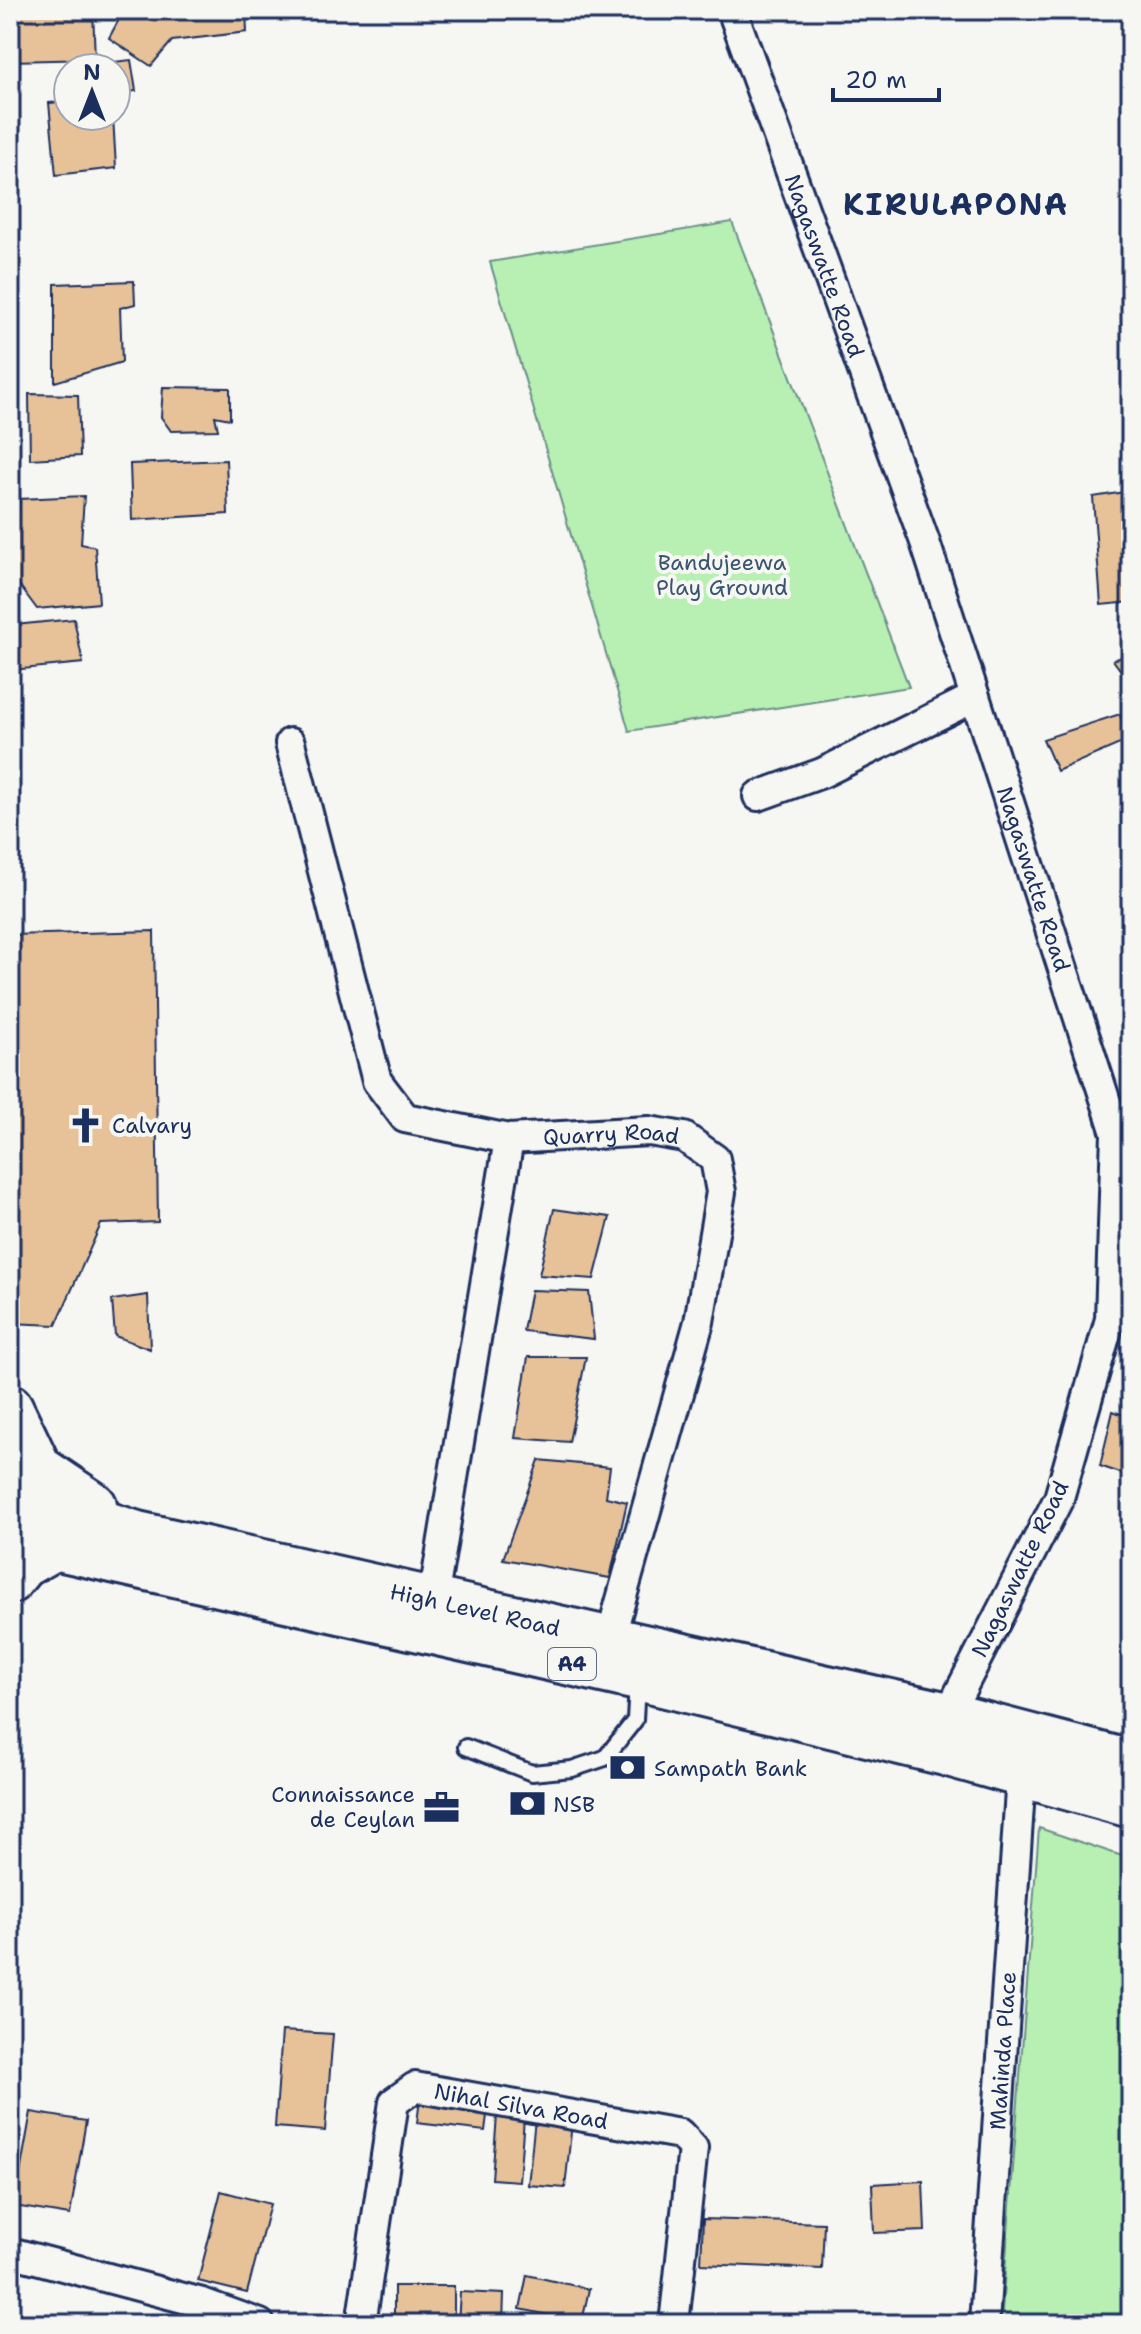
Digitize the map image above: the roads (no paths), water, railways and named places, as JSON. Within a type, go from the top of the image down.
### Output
[{"type":"highway","points":[[10,1407],[39,1468],[137,1534]]},
{"type":"highway","name":"High Level Road","points":[[10,1493],[137,1534],[610,1639],[947,1734],[1021,1776],[1131,1805]]},
{"type":"highway","name":"High Level Road","points":[[10,1537],[638,1678],[947,1734],[1131,1763]]},
{"type":"highway","points":[[10,1581],[23,1565],[53,1548]]},
{"type":"street","name":"Nagaswatte Road","points":[[732,10],[925,542],[1116,1133],[1110,1319],[1059,1498],[947,1734]]},
{"type":"street","points":[[758,796],[822,773],[975,697]]},
{"type":"street","name":"Quarry Road","points":[[290,743],[377,1081],[405,1118],[509,1139],[649,1131],[684,1137],[715,1159],[721,1192],[699,1322],[610,1639]]},
{"type":"street","points":[[433,1600],[509,1139]]},
{"type":"street","name":"Mahinda Place","points":[[984,2324],[1021,1776]]},
{"type":"street","name":"Nihal Silva Road","points":[[361,2324],[394,2102],[415,2087],[680,2134],[693,2148],[674,2324]]},
{"type":"street","points":[[10,2252],[202,2303],[260,2324]]},
{"type":"lane","points":[[466,1747],[532,1773],[572,1769],[605,1758],[635,1720],[638,1678]]},
{"type":"place","name":"Calvary","points":[[86,1125]]},
{"type":"place","name":"Sampath Bank","points":[[628,1768]]},
{"type":"place","name":"NSB","points":[[527,1804]]},
{"type":"place","name":"Connaissance de Ceylan","points":[[441,1807]]},
{"type":"district","name":"KIRULAPONA","points":[[956,204]]},
{"type":"park label","name":"Bandujeewa Play Ground","points":[[722,574]]}]
